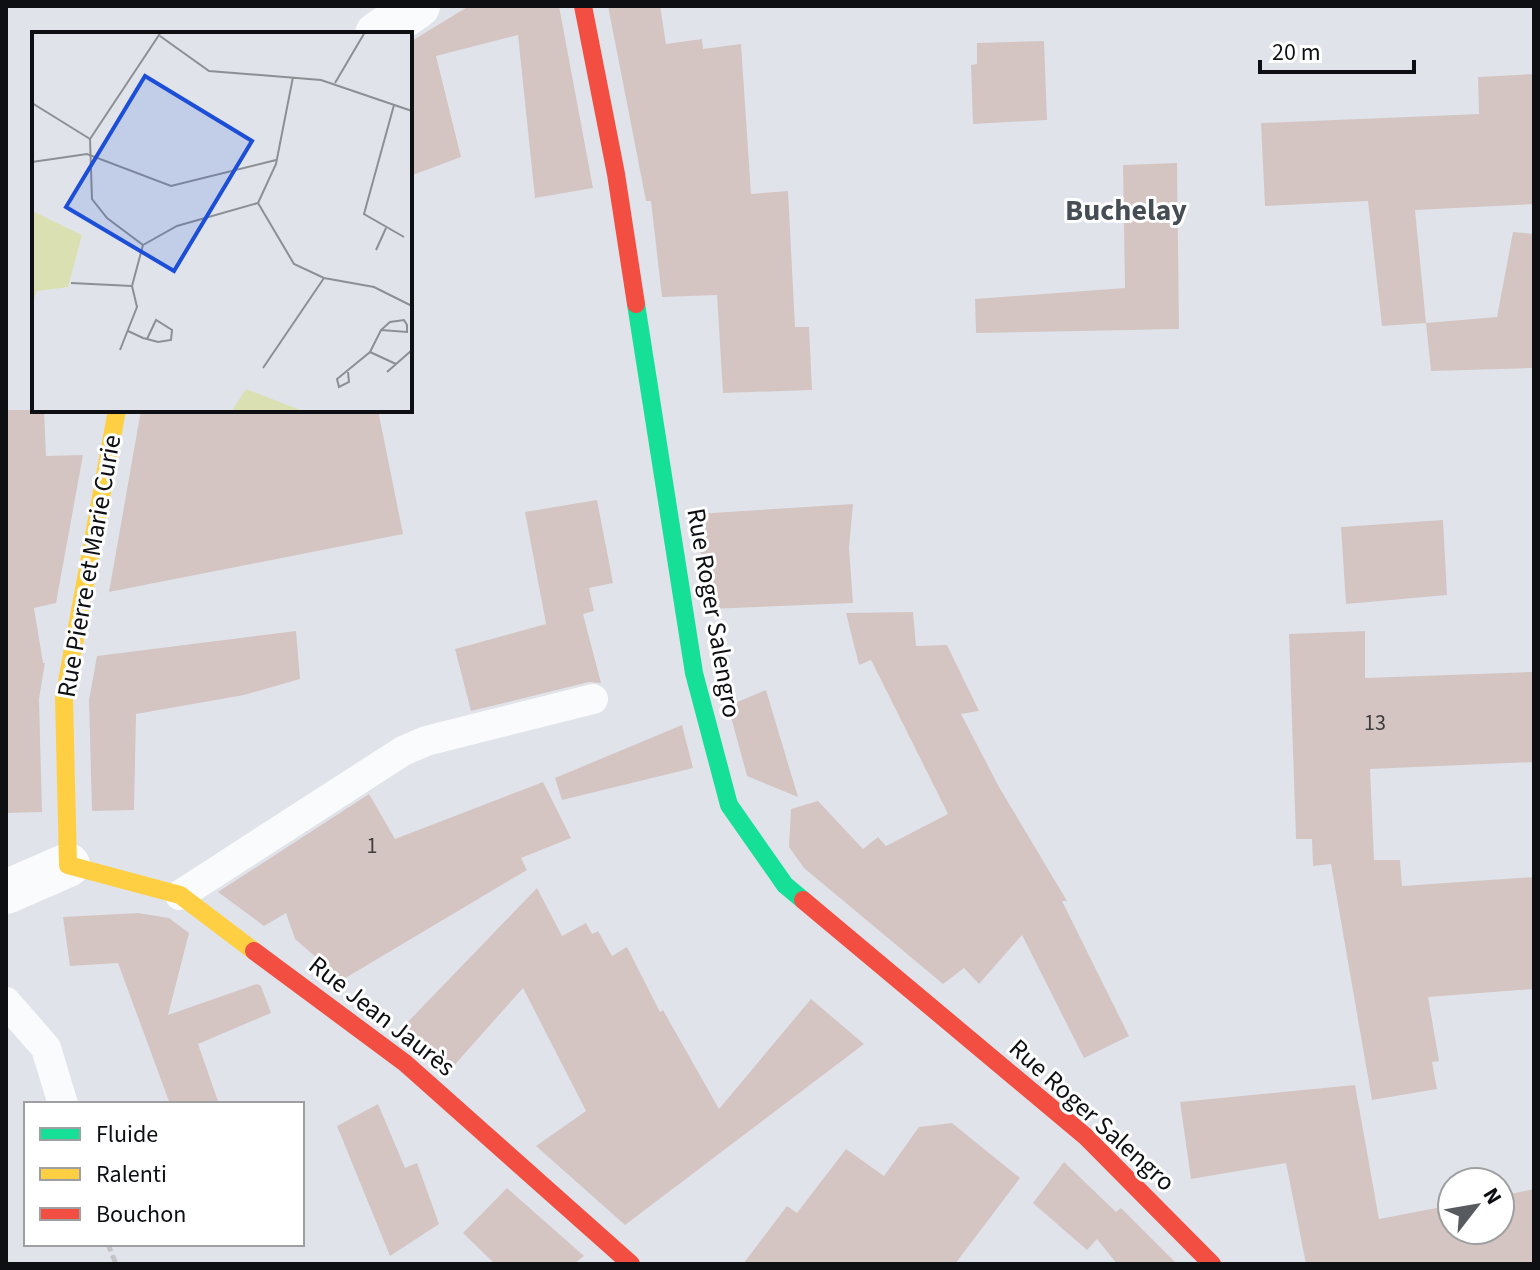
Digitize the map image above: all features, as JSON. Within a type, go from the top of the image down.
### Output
[{"type":"street","points":[[380,32],[418,6]]},
{"type":"street","name":"Rue Roger Salengro","points":[[583,6],[616,174],[694,673],[729,805],[785,885],[1085,1136],[1212,1264]]},
{"type":"street","name":"Rue Pierre et Marie Curie","points":[[68,865],[64,698],[117,412]]},
{"type":"street","points":[[6,892],[68,865]]},
{"type":"street","name":"Rue Jean Jaurès","points":[[68,865],[180,895],[405,1063],[631,1264]]},
{"type":"lane","points":[[180,895],[403,751],[426,741],[593,699]]},
{"type":"lane","points":[[6,1002],[46,1048],[62,1102]]},
{"type":"building","points":[[469,6],[559,6],[593,188],[535,198],[518,35],[436,56],[461,157],[412,175],[412,41]]},
{"type":"building","points":[[608,6],[660,6],[666,44],[702,39],[703,49],[741,44],[751,194],[788,191],[795,327],[809,327],[812,390],[723,393],[717,295],[662,297],[651,201],[646,201]]},
{"type":"building","points":[[1044,41],[1047,120],[973,124],[971,65],[977,64],[977,43]]},
{"type":"building","points":[[1534,74],[1534,204],[1415,210],[1426,323],[1382,326],[1368,201],[1265,206],[1261,123],[1479,114],[1478,77]]},
{"type":"building","points":[[1177,163],[1179,329],[976,333],[975,299],[1125,288],[1123,165]]},
{"type":"building","points":[[1513,232],[1534,234],[1534,368],[1431,371],[1426,323],[1497,317]]},
{"type":"building","points":[[6,410],[32,410],[44,412],[46,456],[83,455],[56,603],[34,608],[45,663],[39,699],[42,812],[6,813]]},
{"type":"building","points":[[141,412],[378,412],[403,534],[109,592]]},
{"type":"building","points":[[597,500],[613,583],[589,588],[594,611],[583,614],[601,683],[589,682],[471,711],[455,649],[546,624],[525,512]]},
{"type":"building","points":[[853,504],[849,548],[853,603],[709,609],[695,514]]},
{"type":"building","points":[[1443,520],[1447,595],[1346,604],[1341,527]]},
{"type":"building","points":[[913,612],[916,646],[947,645],[979,711],[961,714],[999,787],[1067,901],[1062,901],[1129,1036],[1084,1058],[1022,935],[979,984],[964,968],[943,984],[804,868],[789,847],[791,809],[818,801],[863,849],[878,837],[886,846],[948,814],[871,660],[859,665],[846,613]]},
{"type":"building","points":[[296,631],[300,679],[244,695],[136,714],[134,810],[92,811],[89,700],[97,656]]},
{"type":"building","points":[[1365,631],[1365,678],[1534,672],[1534,762],[1370,769],[1374,860],[1400,860],[1402,886],[1534,877],[1534,989],[1428,997],[1439,1061],[1432,1062],[1437,1089],[1372,1100],[1331,864],[1313,866],[1312,839],[1296,839],[1289,634]]},
{"type":"building","points":[[766,690],[798,797],[747,776],[728,706]]},
{"type":"building","points":[[682,725],[693,768],[562,800],[555,778]]},
{"type":"building","points":[[543,782],[571,838],[521,858],[527,870],[342,980],[295,939],[286,913],[264,926],[218,892],[369,794],[395,839]]},
{"type":"building","points":[[537,888],[562,936],[586,923],[592,934],[598,931],[612,956],[627,947],[660,1012],[663,1010],[719,1109],[811,999],[864,1044],[625,1225],[536,1146],[586,1111],[523,988],[450,1070],[401,1029]]},
{"type":"building","points":[[138,913],[169,918],[189,933],[168,1015],[257,984],[261,986],[271,1013],[198,1044],[218,1102],[169,1102],[118,963],[70,966],[63,917]]},
{"type":"building","points":[[1355,1085],[1379,1219],[1436,1208],[1436,1246],[1516,1246],[1516,1193],[1534,1189],[1534,1264],[1306,1264],[1286,1163],[1191,1179],[1180,1102]]},
{"type":"building","points":[[378,1104],[405,1168],[417,1163],[439,1224],[390,1256],[337,1126]]},
{"type":"building","points":[[952,1123],[1020,1178],[955,1264],[743,1264],[787,1206],[797,1213],[846,1149],[884,1176],[919,1127]]},
{"type":"building","points":[[1064,1162],[1116,1212],[1121,1208],[1177,1264],[1117,1264],[1097,1239],[1087,1250],[1033,1203]]},
{"type":"building","points":[[507,1188],[584,1256],[574,1264],[495,1264],[463,1233]]},
{"type":"traffic: fast","points":[[636,304],[694,673],[729,805],[785,885],[803,900]]},
{"type":"traffic: slow","points":[[117,412],[64,698],[68,865],[180,895],[254,951]]},
{"type":"traffic: jam","points":[[583,6],[616,174],[636,304]]},
{"type":"traffic: jam","points":[[803,900],[1085,1136],[1212,1264]]},
{"type":"traffic: jam","points":[[254,951],[405,1063],[631,1264]]},
{"type":"district","name":"Buchelay","points":[[1126,210]]}]
